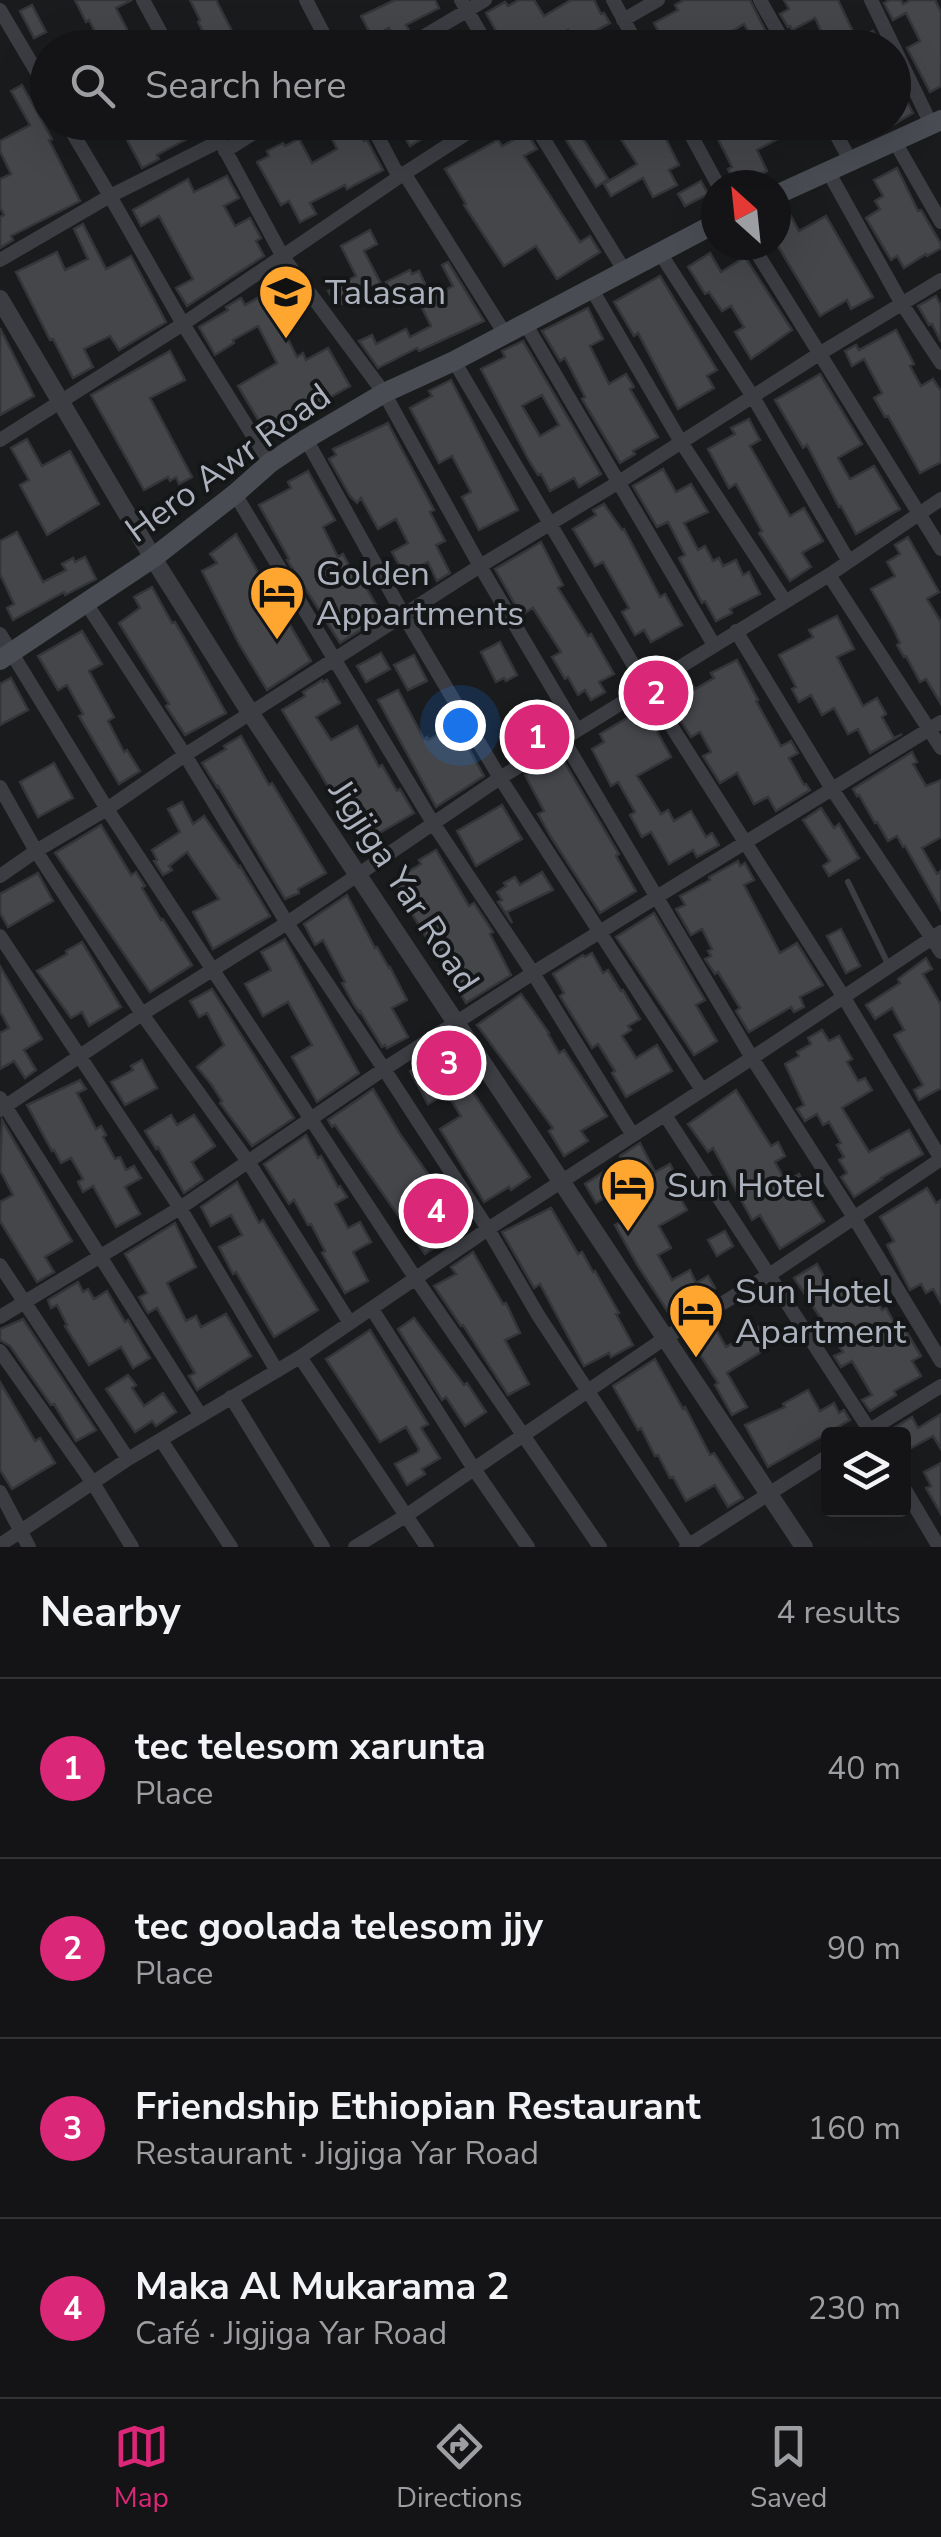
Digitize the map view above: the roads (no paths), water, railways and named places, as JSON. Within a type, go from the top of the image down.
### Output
[{"type":"main road","points":[[911,134],[936,122]]},
{"type":"main road","points":[[791,189],[899,140]]},
{"type":"main road","name":"Hero Awr Road","points":[[6,656],[153,558],[270,463],[306,439],[384,393],[454,361],[701,231]]},
{"type":"street","points":[[143,0],[159,30]]},
{"type":"street","points":[[306,0],[321,30]]},
{"type":"street","points":[[429,30],[464,5],[485,0]]},
{"type":"street","points":[[613,0],[629,30]]},
{"type":"street","points":[[623,20],[658,0]]},
{"type":"street","points":[[760,0],[776,30]]},
{"type":"street","points":[[871,0],[887,30]]},
{"type":"street","points":[[464,5],[479,30]]},
{"type":"street","points":[[0,10],[30,60]]},
{"type":"street","points":[[911,75],[936,122]]},
{"type":"street","points":[[77,140],[183,324],[270,463]]},
{"type":"street","points":[[219,140],[283,258],[384,393],[577,730]]},
{"type":"street","points":[[0,260],[110,196],[234,140]]},
{"type":"street","points":[[381,140],[505,334]]},
{"type":"street","points":[[0,440],[183,324],[456,140]]},
{"type":"street","points":[[544,140],[624,270]]},
{"type":"street","points":[[694,140],[710,170]]},
{"type":"street","points":[[839,140],[852,162]]},
{"type":"street","points":[[895,142],[941,222]]},
{"type":"street","points":[[828,173],[902,304],[941,363]]},
{"type":"street","points":[[660,254],[753,397],[848,560]]},
{"type":"street","points":[[761,260],[941,548]]},
{"type":"street","points":[[0,876],[480,566],[941,280]]},
{"type":"street","points":[[591,288],[681,442],[785,601]]},
{"type":"street","name":"Jigjiga Yar Road","points":[[0,300],[251,714],[804,1547]]},
{"type":"street","points":[[525,323],[714,645]]},
{"type":"street","points":[[355,1547],[665,1338],[769,1275],[941,1159],[746,840],[647,688],[454,361]]},
{"type":"street","points":[[306,439],[500,778],[702,1090]]},
{"type":"street","points":[[235,494],[433,823],[534,973],[632,1134]]},
{"type":"street","points":[[201,1416],[2,1105],[287,922],[500,778],[829,575],[941,499]]},
{"type":"street","points":[[829,575],[935,726],[941,748]]},
{"type":"street","points":[[86,603],[688,1546],[821,1460]]},
{"type":"street","points":[[736,632],[832,789],[936,935],[941,952]]},
{"type":"street","points":[[0,634],[6,656],[416,1279],[600,1547]]},
{"type":"street","points":[[0,1317],[180,1208],[384,1068],[534,973],[935,726]]},
{"type":"street","points":[[563,739],[752,1058],[941,1362]]},
{"type":"street","points":[[0,787],[36,851],[142,1014],[249,1163],[350,1324]]},
{"type":"street","points":[[0,1545],[128,1459],[300,1357],[936,935]]},
{"type":"street","points":[[0,936],[180,1208],[277,1371]]},
{"type":"street","points":[[664,1115],[864,1427]]},
{"type":"street","points":[[0,1266],[128,1459]]},
{"type":"street","points":[[372,1309],[528,1547]]},
{"type":"street","points":[[0,1351],[93,1483],[132,1547]]},
{"type":"street","points":[[300,1357],[427,1547]]},
{"type":"street","points":[[877,1427],[941,1386]]},
{"type":"street","points":[[232,1398],[323,1547]]},
{"type":"street","points":[[161,1440],[231,1547]]},
{"type":"street","points":[[0,1492],[30,1547]]},
{"type":"street","points":[[911,1500],[939,1547]]},
{"type":"lane","points":[[848,882],[889,966]]},
{"type":"place","name":"Talasan","points":[[286,341]]},
{"type":"place","name":"Golden Appartments","points":[[277,642]]},
{"type":"place","name":"tec goolada telesom jjy","points":[[656,693]]},
{"type":"place","name":"tec telesom xarunta","points":[[537,737]]},
{"type":"place","name":"Friendship Ethiopian Restaurant","points":[[449,1063]]},
{"type":"place","name":"Maka Al Mukarama 2","points":[[436,1211]]},
{"type":"place","name":"Sun Hotel","points":[[628,1234]]},
{"type":"place","name":"Sun Hotel Apartment","points":[[696,1360]]}]
